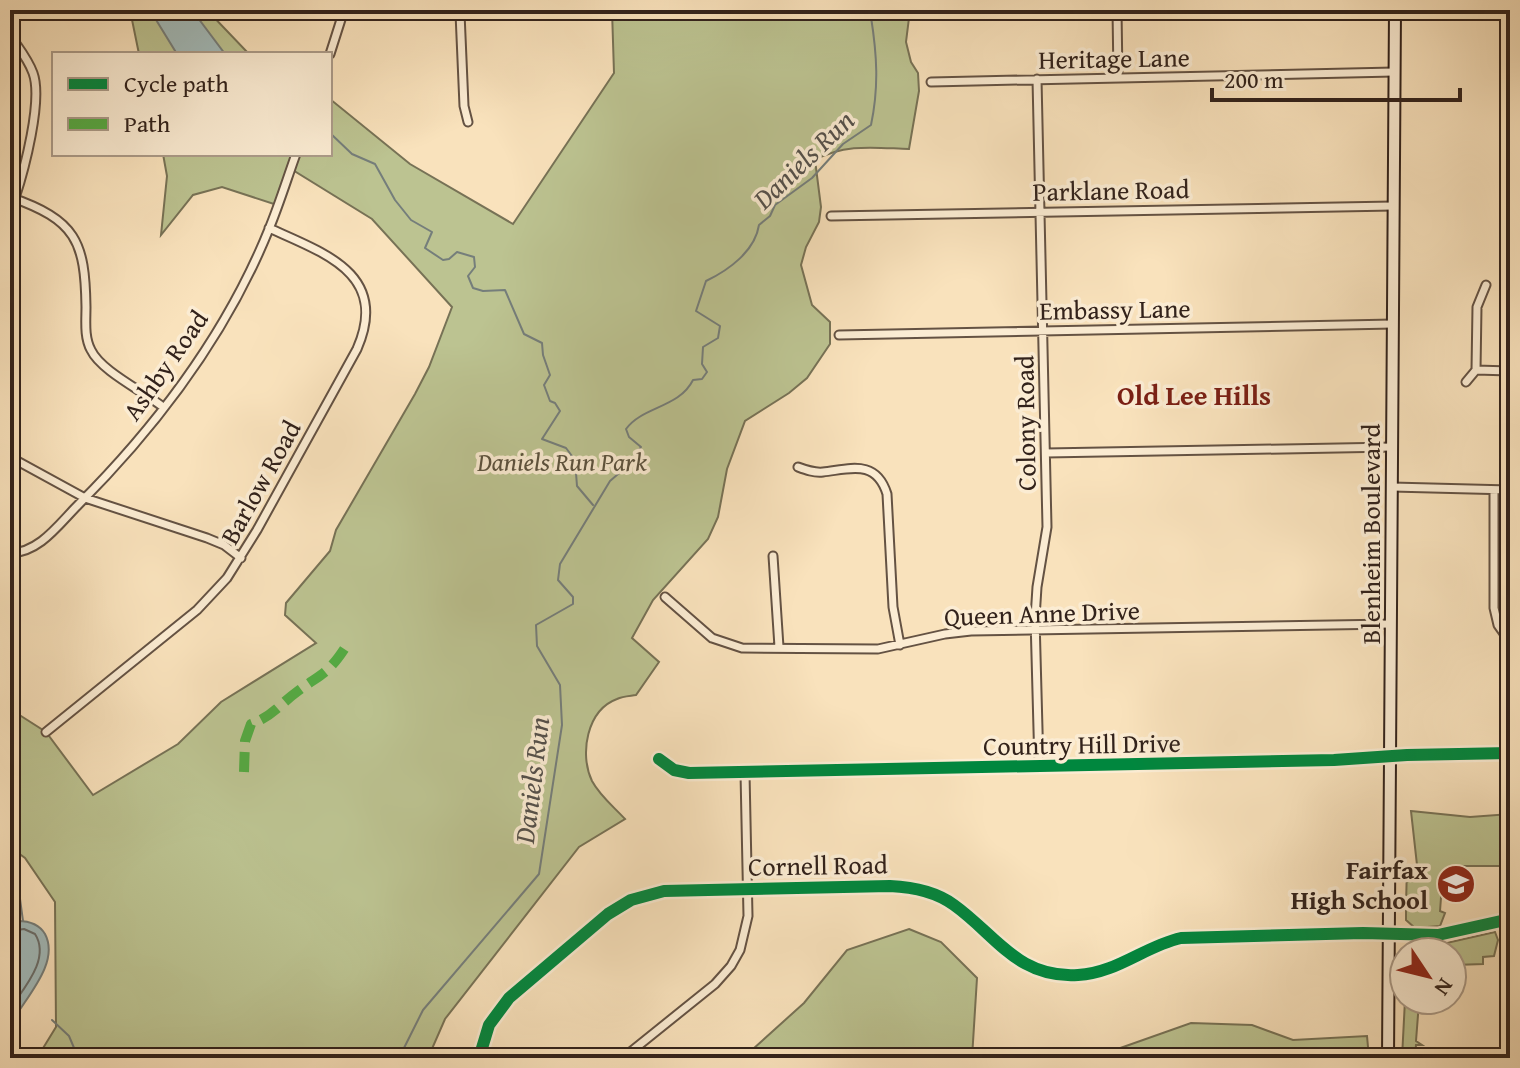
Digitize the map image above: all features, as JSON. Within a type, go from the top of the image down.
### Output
[{"type":"main road","name":"Blenheim Boulevard","points":[[1388,1058],[1395,10]]},
{"type":"street","points":[[331,52],[344,10]]},
{"type":"street","points":[[451,10],[464,12],[464,106],[468,122]]},
{"type":"street","points":[[1117,10],[1118,77]]},
{"type":"street","points":[[10,35],[29,63],[36,88],[23,175],[12,198],[57,220],[74,236],[81,249],[85,270],[86,330],[91,352],[103,365],[163,407]]},
{"type":"street","name":"Heritage Lane","points":[[931,82],[1394,72]]},
{"type":"street","name":"Colony Road","points":[[1037,79],[1047,527],[1037,587],[1039,766]]},
{"type":"street","name":"Ashby Road","points":[[10,553],[23,552],[36,546],[85,498],[126,454],[189,374],[216,332],[269,228],[295,156]]},
{"type":"street","name":"Parklane Road","points":[[831,216],[1393,206]]},
{"type":"street","name":"Barlow Road","points":[[46,732],[197,610],[215,591],[241,558],[357,349],[365,323],[362,293],[347,268],[322,252],[269,228]]},
{"type":"street","points":[[1466,382],[1476,370],[1477,307],[1486,285]]},
{"type":"street","name":"Embassy Lane","points":[[839,335],[1393,324]]},
{"type":"street","points":[[1476,370],[1510,371]]},
{"type":"street","points":[[1046,453],[1393,447]]},
{"type":"street","points":[[10,457],[85,498],[207,538],[224,545],[241,558]]},
{"type":"street","points":[[798,467],[815,472],[859,467],[871,472],[882,483],[887,494],[893,607],[900,645]]},
{"type":"street","points":[[1392,487],[1510,490]]},
{"type":"street","points":[[1494,490],[1494,608],[1498,625],[1510,642]]},
{"type":"street","points":[[773,556],[779,647]]},
{"type":"street","name":"Queen Anne Drive","points":[[665,597],[705,632],[721,642],[742,648],[869,649],[958,632],[1391,624]]},
{"type":"street","name":"Country Hill Drive","points":[[659,759],[674,770],[689,773],[745,773],[1510,753]]},
{"type":"street","points":[[623,1058],[715,984],[731,966],[746,932],[745,773]]},
{"type":"street","name":"Cornell Road","points":[[479,1058],[484,1036],[502,1006],[619,906],[664,891],[890,886],[921,890],[954,905],[1016,959],[1043,971],[1067,975],[1104,971],[1160,944],[1181,938],[1438,935],[1510,919]]},
{"type":"green space","points":[[130,10],[207,10],[247,52],[139,52]]},
{"type":"green space","name":"Daniels Run Park","points":[[612,10],[910,10],[906,42],[911,62],[918,73],[919,91],[909,149],[850,149],[815,160],[821,207],[819,222],[801,265],[812,305],[830,322],[830,344],[807,378],[745,421],[727,469],[718,517],[708,539],[653,600],[632,638],[659,662],[636,695],[619,698],[607,705],[592,723],[586,746],[588,770],[599,792],[625,819],[579,847],[445,1019],[428,1058],[37,1058],[56,1027],[55,902],[25,858],[10,847],[10,709],[46,732],[93,795],[178,744],[221,702],[316,643],[285,615],[286,603],[330,551],[336,530],[429,367],[452,307],[372,219],[291,169],[277,205],[222,187],[193,195],[161,235],[167,176],[163,156],[332,156],[332,101],[410,164],[513,224],[614,73]]},
{"type":"green space","points":[[1411,811],[1470,817],[1510,814],[1510,866],[1450,866],[1449,871],[1443,871],[1440,911],[1445,913],[1440,926],[1415,928],[1406,920],[1406,910],[1409,909],[1406,906],[1407,865],[1417,865]]},
{"type":"green space","points":[[909,929],[941,942],[977,978],[972,1058],[743,1058],[804,1003],[847,950]]},
{"type":"green space","points":[[1495,932],[1498,940],[1494,956],[1483,957],[1483,964],[1468,965],[1468,938]]},
{"type":"green space","points":[[1404,1016],[1418,1016],[1416,1041],[1422,1045],[1416,1045],[1415,1058],[1402,1058]]},
{"type":"green space","points":[[1191,1023],[1252,1025],[1293,1040],[1367,1036],[1369,1058],[1092,1058]]},
{"type":"water","points":[[150,10],[192,10],[224,52],[176,52]]},
{"type":"water","points":[[18,921],[40,928],[49,946],[44,970],[10,1026],[10,924]]},
{"type":"waterway","name":"Daniels Run","points":[[399,1058],[423,1010],[539,874],[562,725],[560,685],[537,646],[536,625],[573,604],[573,597],[558,580],[560,564],[610,481],[641,447],[629,437],[626,429],[633,421],[679,396],[693,380],[702,379],[707,372],[702,364],[703,347],[718,338],[720,326],[696,311],[706,281],[732,265],[747,251],[759,225],[770,216],[775,205],[812,178],[843,144],[871,125],[876,71],[871,17],[849,10]]},
{"type":"waterway","points":[[332,135],[352,154],[375,164],[395,200],[411,220],[432,232],[425,248],[443,260],[457,252],[474,257],[475,267],[468,276],[473,288],[505,290],[524,334],[542,343],[550,375],[544,385],[550,401],[560,411],[542,439],[566,448],[575,460],[577,486],[593,505]]},
{"type":"waterway","points":[[10,856],[16,870],[23,921]]},
{"type":"waterway","points":[[52,1020],[69,1036],[77,1055],[82,1058]]},
{"type":"waterway","points":[[129,1058],[134,1058]]},
{"type":"marked path","points":[[244,772],[245,741],[251,724],[271,713],[324,673],[345,648]]},
{"type":"cycle path","points":[[659,759],[674,770],[689,773],[1334,760],[1510,753]]},
{"type":"cycle path","points":[[479,1058],[489,1025],[509,998],[608,914],[631,900],[664,891],[890,886],[915,889],[939,896],[954,905],[1023,963],[1057,974],[1078,975],[1105,970],[1181,938],[1363,933],[1438,935],[1510,919]]},
{"type":"place","name":"Fairfax High School","points":[[1456,884]]},
{"type":"district","name":"Old Lee Hills","points":[[1194,394]]}]
